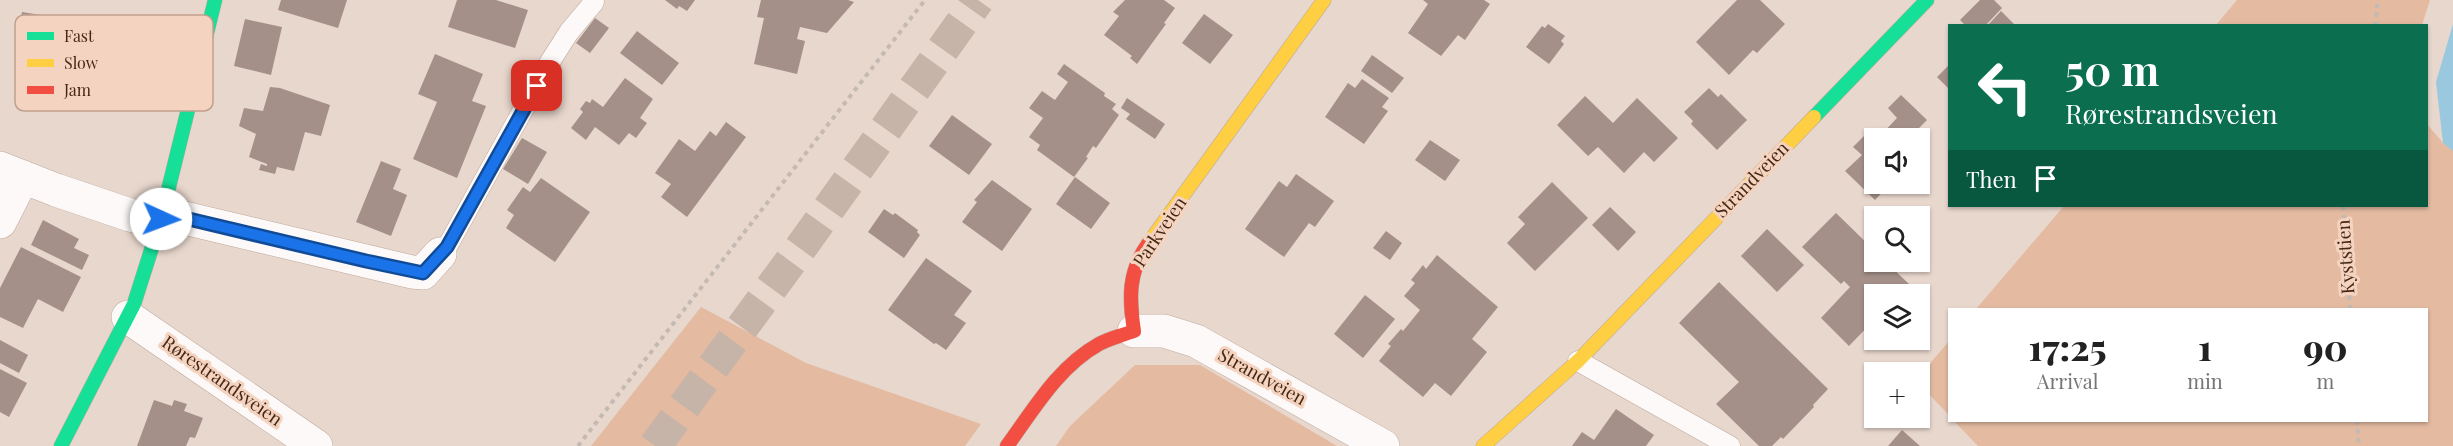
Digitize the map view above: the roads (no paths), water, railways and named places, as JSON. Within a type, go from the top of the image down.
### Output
[{"type":"street","points":[[211,15],[215,0]]},
{"type":"street","name":"Parkveien","points":[[1134,331],[1130,305],[1130,280],[1139,257],[1324,0]]},
{"type":"street","name":"Strandveien","points":[[1482,446],[1578,361],[1927,0]]},
{"type":"street","points":[[61,446],[134,304],[161,219],[188,111]]},
{"type":"street","points":[[0,222],[11,172],[146,219],[176,216],[412,272],[423,273],[440,254]]},
{"type":"street","name":"Rørestrandsveien","points":[[128,316],[316,446]]},
{"type":"street","points":[[1007,446],[1050,388],[1076,361],[1099,344],[1134,331]]},
{"type":"street","name":"Strandveien","points":[[1134,331],[1164,331],[1196,341],[1383,446]]},
{"type":"lane","points":[[440,254],[447,247],[569,32],[594,2]]},
{"type":"lane","points":[[1578,361],[1730,446]]},
{"type":"water","points":[[2453,24],[2453,151],[2443,143],[2436,82]]},
{"type":"tunnel","points":[[655,446],[978,0]]}]
